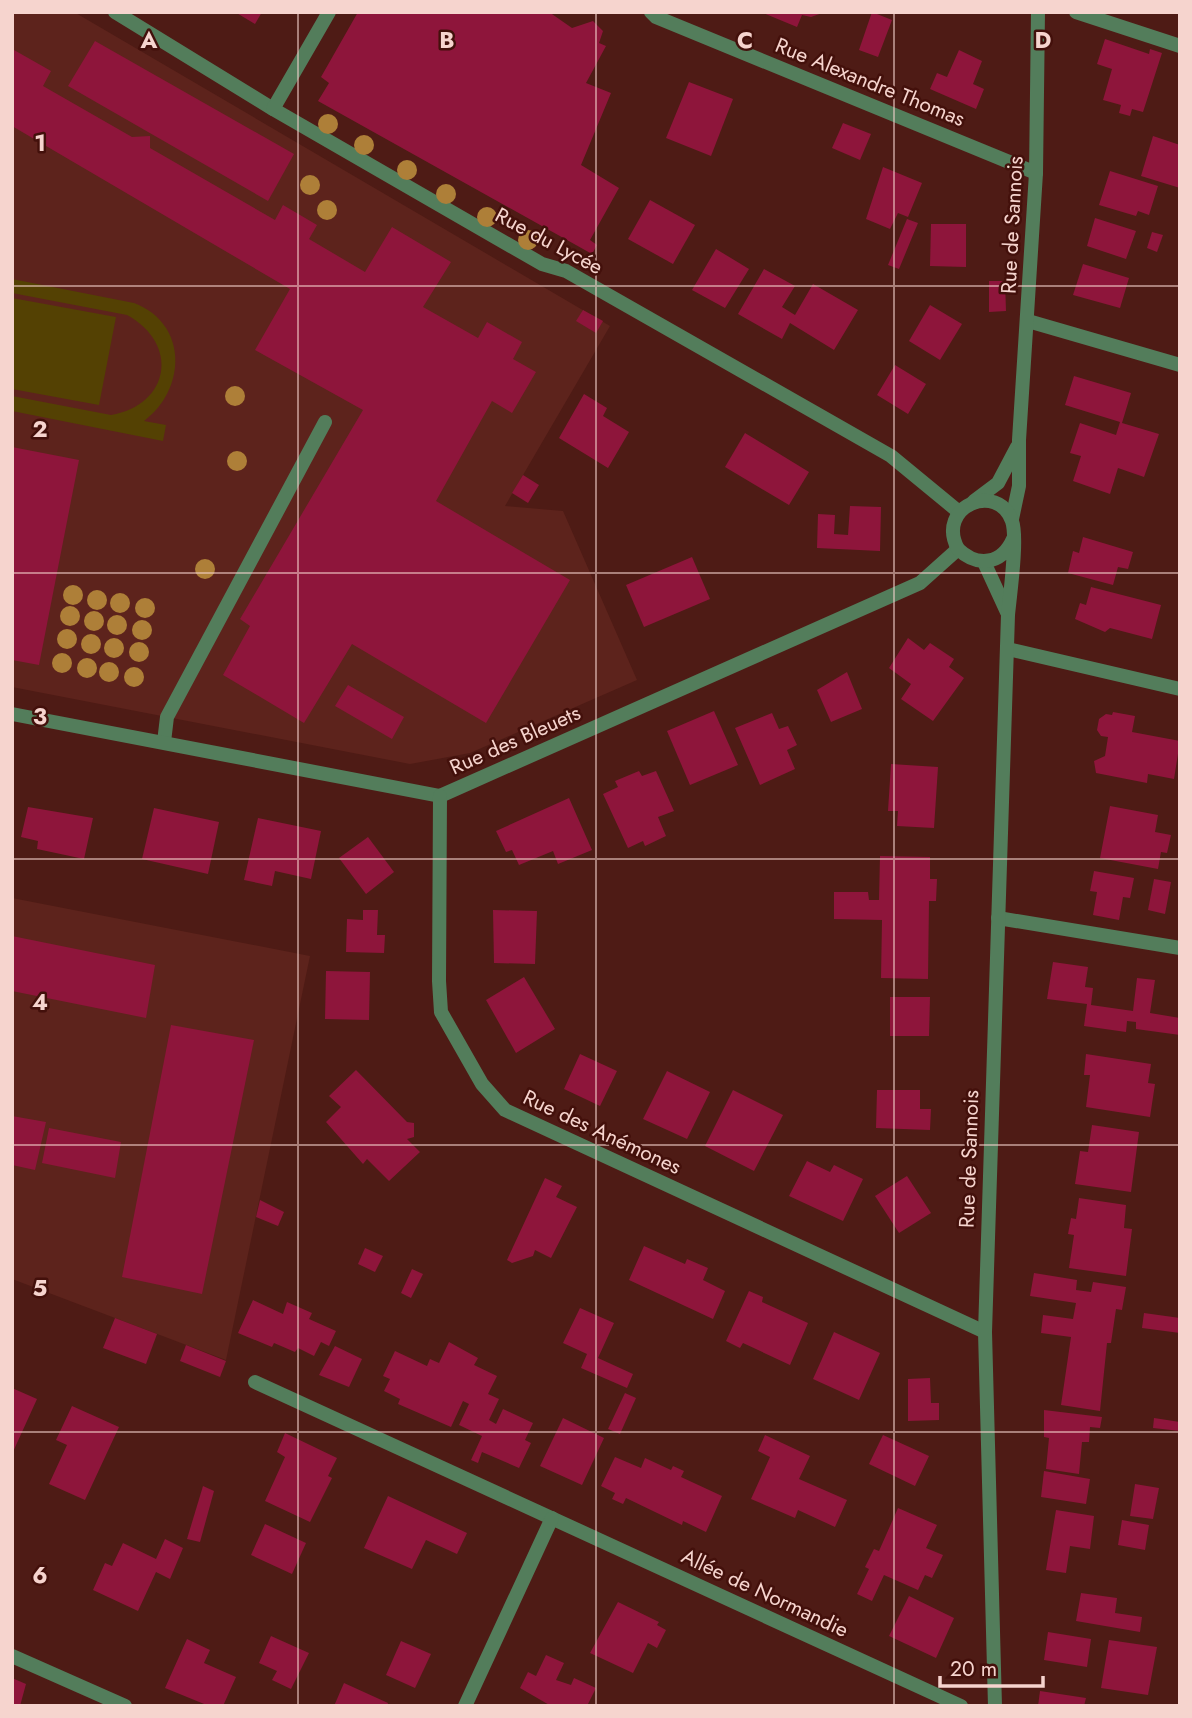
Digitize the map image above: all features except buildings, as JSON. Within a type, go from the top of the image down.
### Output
[{"type":"street","name":"Rue du Lycée","points":[[115,12],[273,109],[542,264],[566,271],[891,456],[965,508]]},
{"type":"street","points":[[273,109],[330,12]]},
{"type":"street","name":"Rue Alexandre Thomas","points":[[651,12],[656,17],[1036,173]]},
{"type":"street","name":"Rue de Sannois","points":[[1012,519],[1019,486],[1019,440],[1036,173],[1038,12]]},
{"type":"street","points":[[1076,12],[1180,46]]},
{"type":"street","points":[[1028,321],[1180,365]]},
{"type":"street","points":[[164,742],[167,717],[325,422]]},
{"type":"street","name":"Rue de Sannois","points":[[965,508],[985,496],[998,483],[1019,440]]},
{"type":"street","points":[[989,501],[999,505],[1012,519],[1013,539],[1003,555],[984,562],[974,560],[958,550],[953,532],[965,508],[989,501]]},
{"type":"street","name":"Rue de Sannois","points":[[995,1706],[985,1332],[1008,615],[1013,539]]},
{"type":"street","name":"Rue des Bleuets","points":[[12,714],[440,796],[920,583],[958,550]]},
{"type":"street","name":"Rue de Sannois","points":[[984,562],[1008,615]]},
{"type":"street","points":[[1008,649],[1180,689]]},
{"type":"street","name":"Rue des Anémones","points":[[440,796],[439,981],[442,1012],[482,1084],[505,1110],[985,1332]]},
{"type":"street","points":[[998,918],[1180,948]]},
{"type":"street","name":"Allée de Normandie","points":[[255,1382],[961,1706]]},
{"type":"street","points":[[465,1706],[552,1518]]},
{"type":"street","points":[[12,1656],[125,1706]]},
{"type":"shaded area","points":[[12,12],[74,12],[610,326],[505,506],[563,511],[637,680],[470,753],[410,764],[12,687]]},
{"type":"shaded area","points":[[12,279],[134,303],[152,313],[165,326],[172,341],[174,376],[158,408],[144,421],[166,425],[163,441],[12,411],[12,396],[111,415],[131,409],[146,399],[156,387],[161,372],[161,357],[155,341],[144,327],[127,315],[12,293]]},
{"type":"shaded area","points":[[12,298],[116,317],[99,405],[12,389]]},
{"type":"shaded area","points":[[12,898],[310,956],[226,1360],[12,1279]]}]
